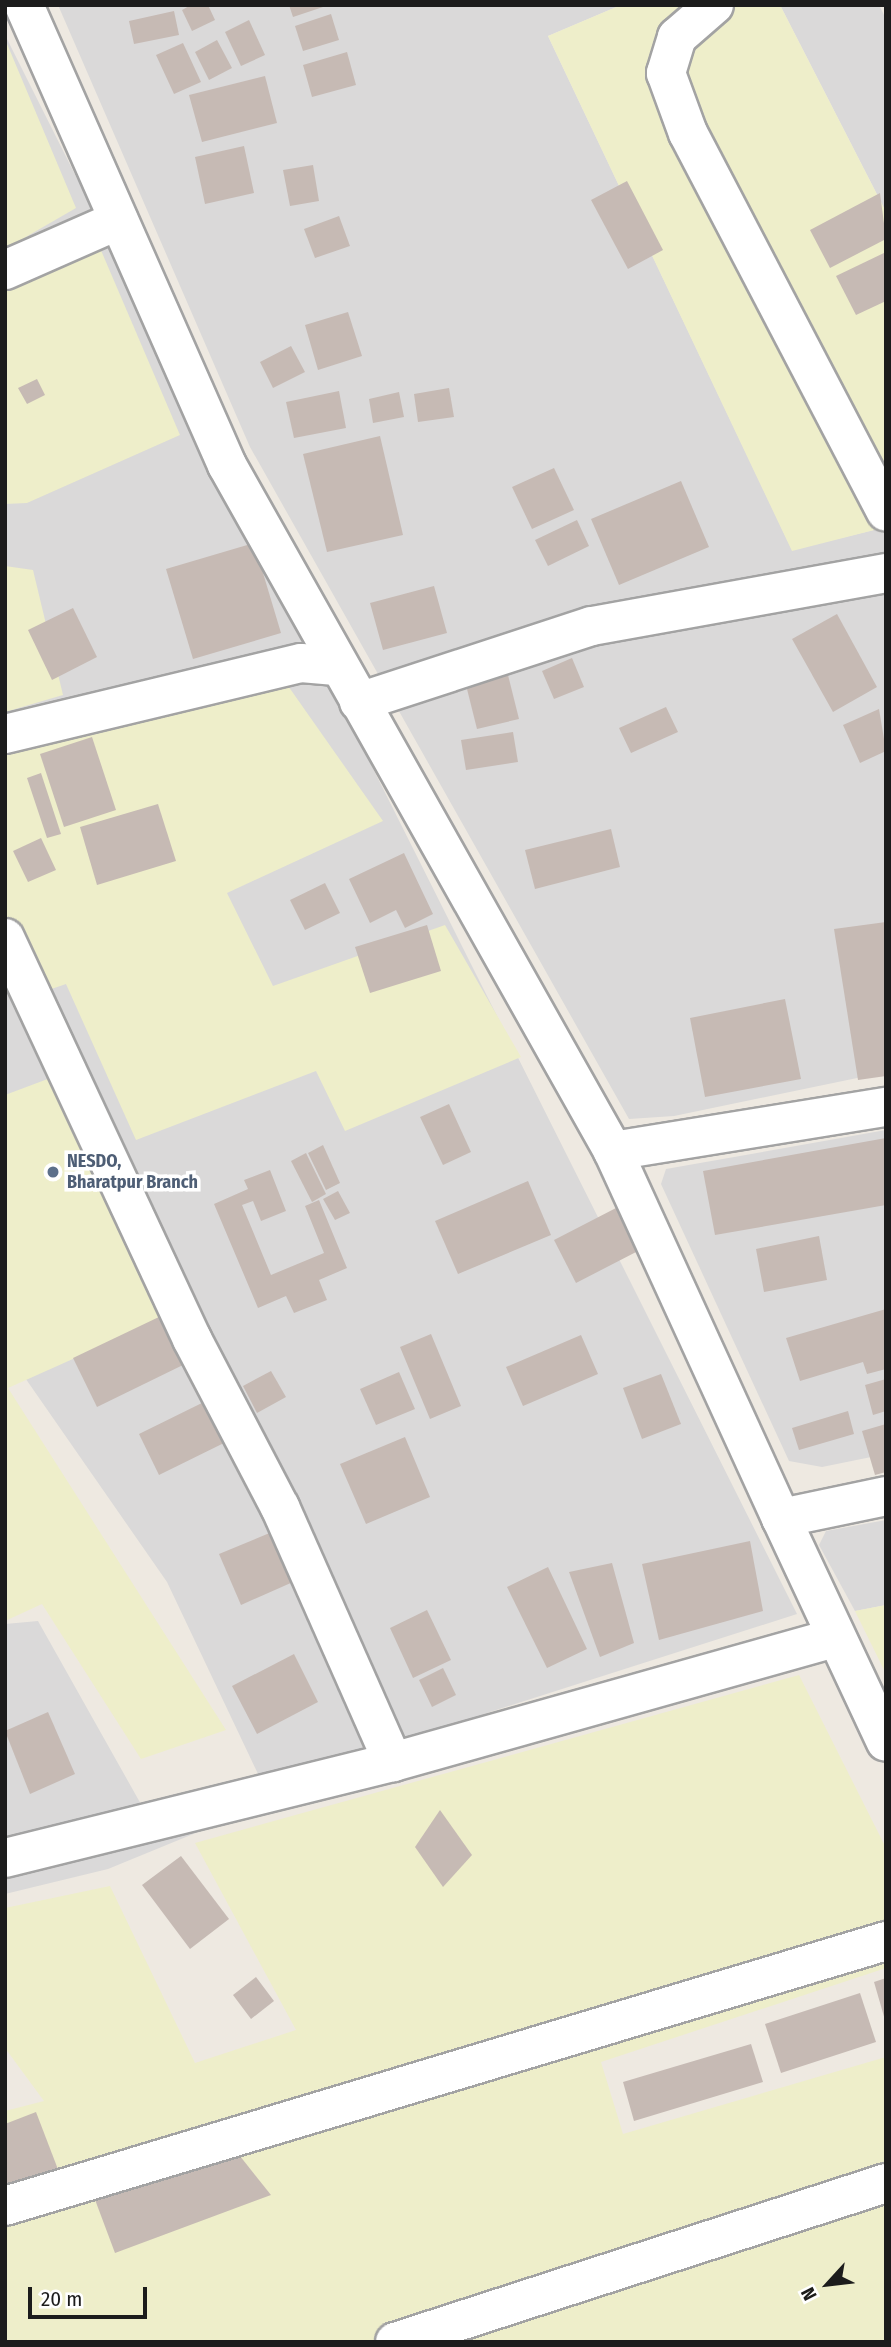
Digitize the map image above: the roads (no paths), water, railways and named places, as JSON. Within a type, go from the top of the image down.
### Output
[{"type":"street","points":[[24,5],[227,465],[613,1151],[835,1638],[886,1742]]},
{"type":"street","points":[[714,5],[677,37],[666,74],[688,133],[886,511]]},
{"type":"street","points":[[5,270],[119,220]]},
{"type":"street","points":[[359,702],[592,626],[886,573]]},
{"type":"street","points":[[5,734],[301,663],[339,666]]},
{"type":"street","points":[[5,939],[192,1339],[280,1507],[393,1762]]},
{"type":"street","points":[[613,1151],[886,1107]]},
{"type":"street","points":[[781,1518],[886,1496]]},
{"type":"street","points":[[5,1858],[393,1762],[835,1638]]},
{"type":"street","points":[[5,2206],[886,1941]]},
{"type":"street","points":[[395,2342],[886,2183]]},
{"type":"place","name":"NESDO, Bharatpur Branch","points":[[53,1172]]}]
